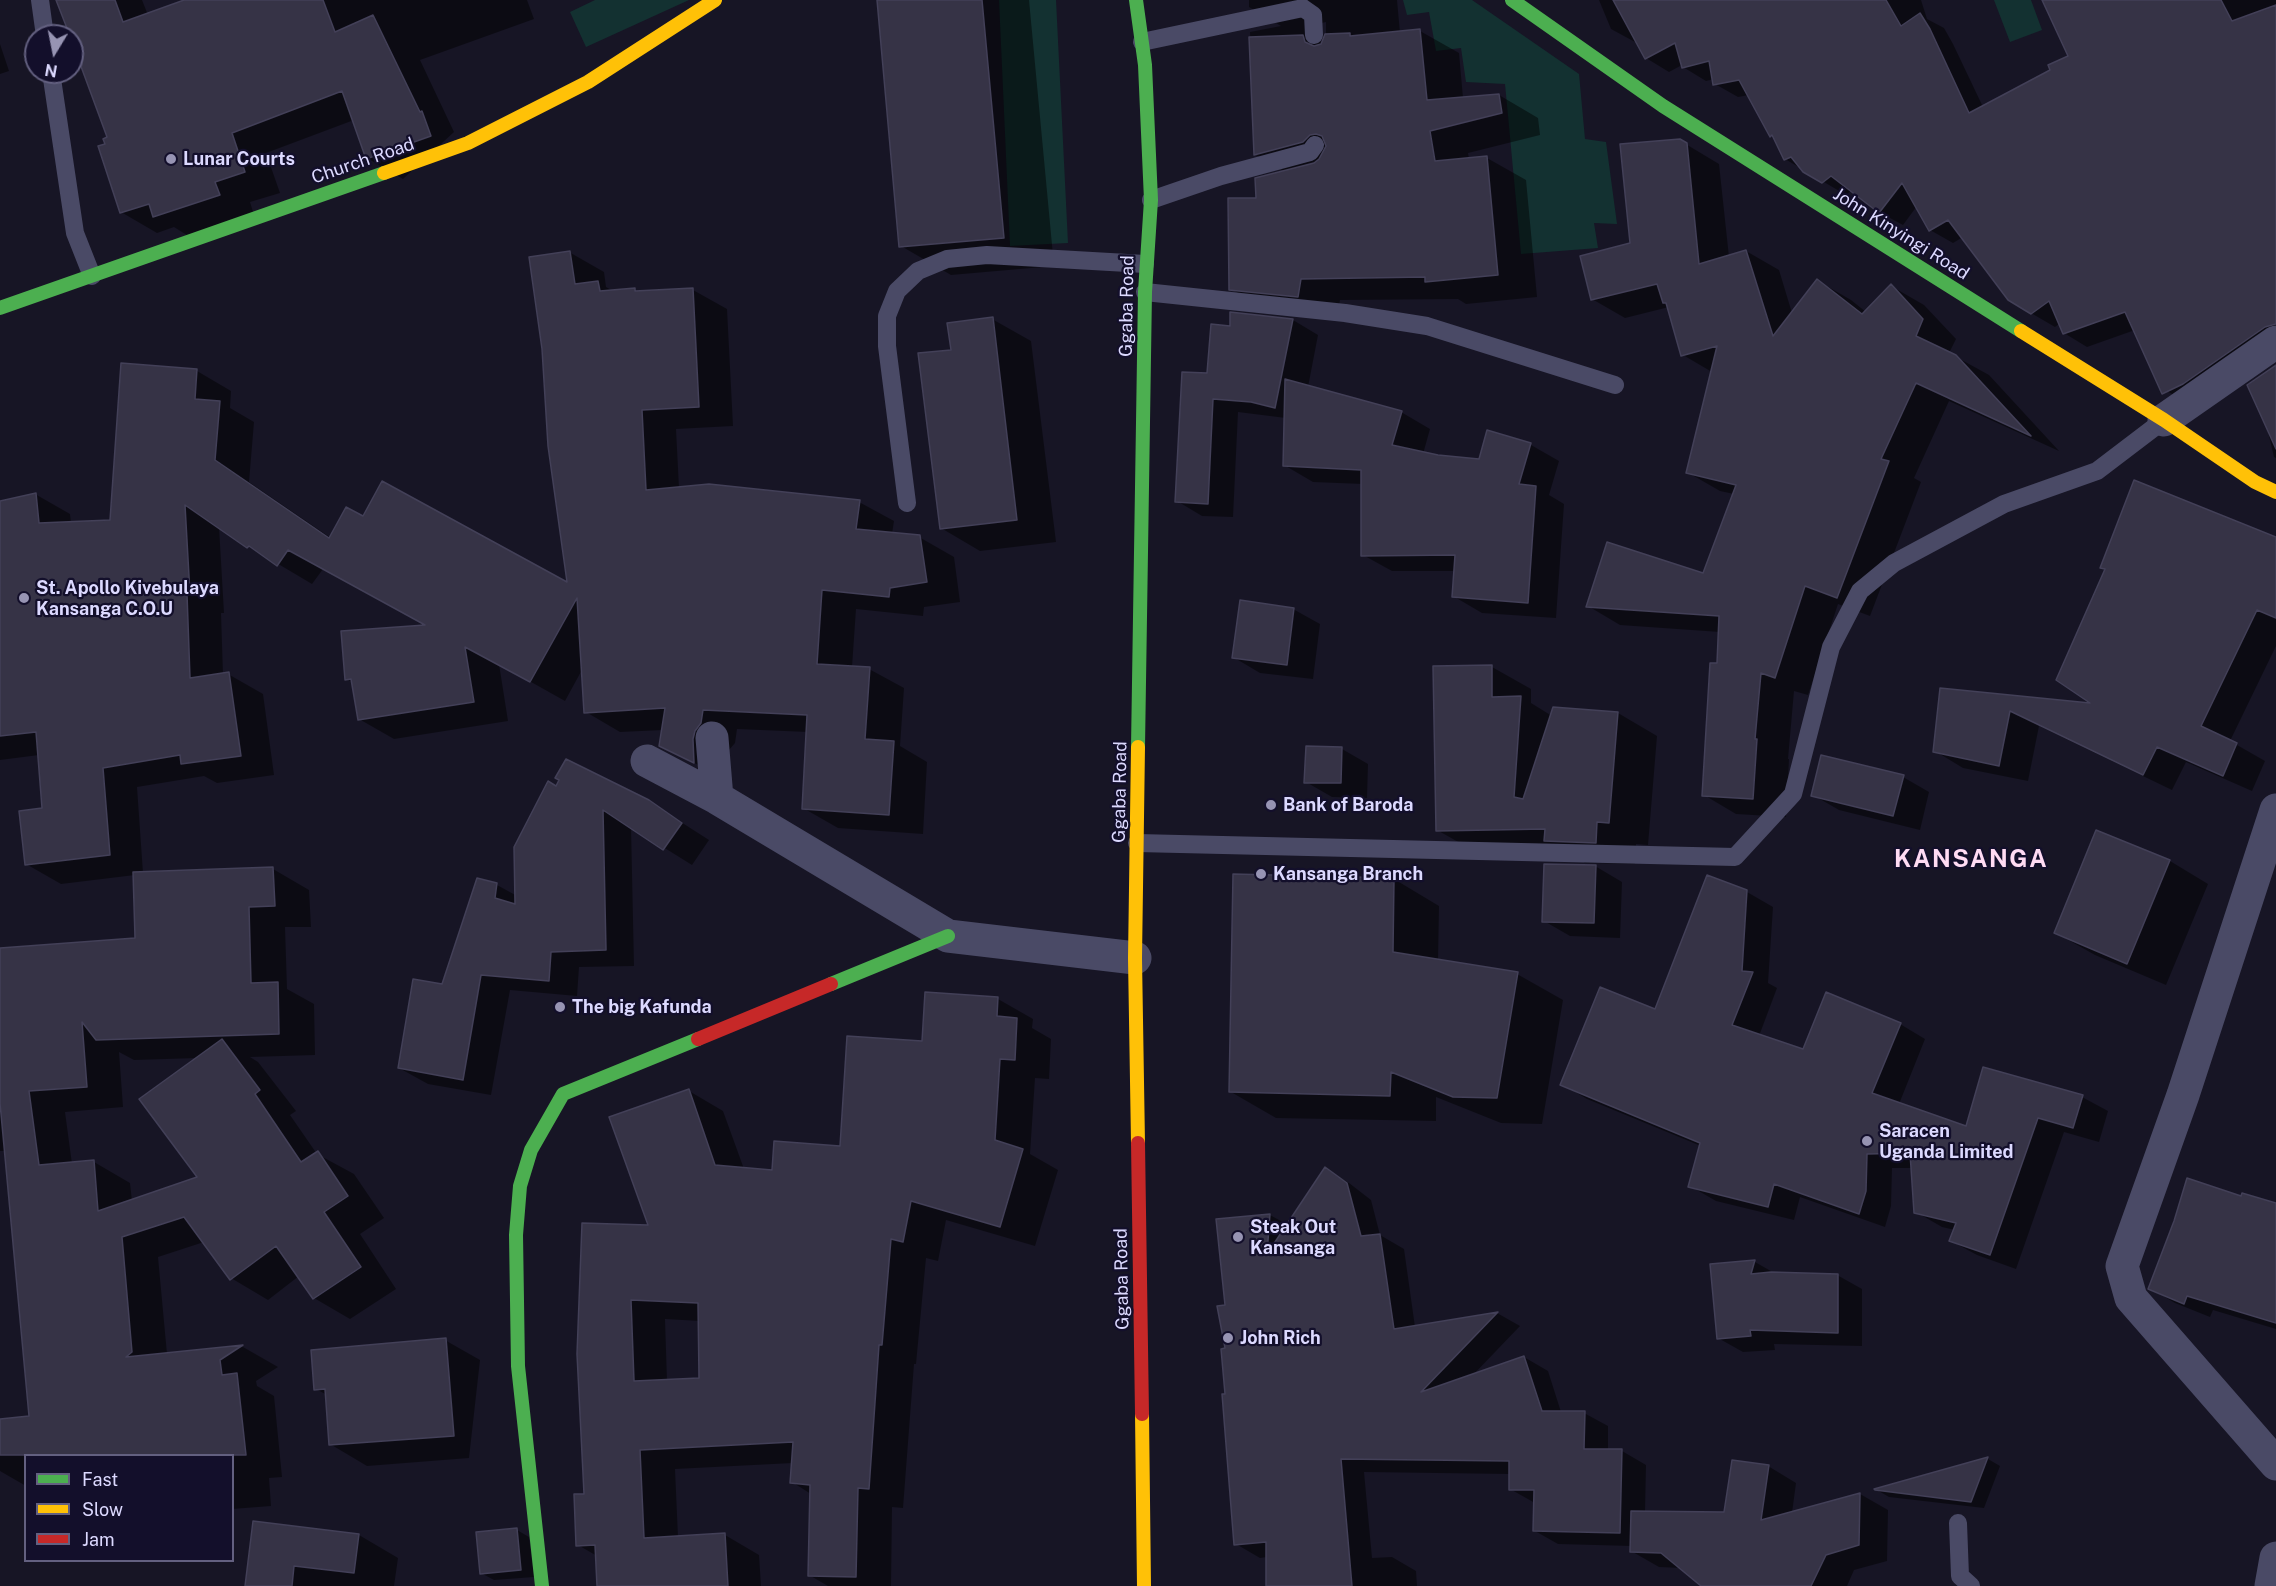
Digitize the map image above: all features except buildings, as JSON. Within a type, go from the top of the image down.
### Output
[{"type":"street","name":"Church Road","points":[[0,308],[468,143],[588,82],[715,0]]},
{"type":"street","name":"Ggaba Road","points":[[1136,0],[1145,64],[1151,200],[1145,264],[1135,958],[1144,1586]]},
{"type":"street","name":"John Kinyingi Road","points":[[1512,0],[1663,106],[2163,420],[2255,482],[2276,492]]},
{"type":"street","points":[[2163,420],[2276,342]]},
{"type":"street","points":[[712,738],[717,798]]},
{"type":"street","points":[[647,761],[717,798],[948,936],[1135,958]]},
{"type":"street","points":[[2276,810],[2183,1095],[2122,1266],[2131,1298],[2276,1464]]},
{"type":"street","points":[[542,1586],[518,1366],[516,1235],[520,1186],[531,1150],[563,1094],[948,936]]},
{"type":"street","points":[[2271,1586],[2276,1558]]},
{"type":"lane","points":[[40,0],[43,24]]},
{"type":"lane","points":[[1142,42],[1303,8],[1313,15],[1314,35]]},
{"type":"lane","points":[[53,84],[75,233],[92,276]]},
{"type":"lane","points":[[1151,200],[1221,176],[1310,152],[1315,145]]},
{"type":"lane","points":[[907,503],[887,346],[887,316],[897,291],[918,271],[947,259],[977,256],[1145,264]]},
{"type":"lane","points":[[1145,292],[1345,313],[1427,326],[1615,385]]},
{"type":"lane","points":[[1137,843],[1736,857],[1793,794],[1831,647],[1860,591],[1894,563],[2004,504],[2097,471],[2163,420]]},
{"type":"lane","points":[[1958,1523],[1960,1576],[1971,1586]]},
{"type":"green space","points":[[595,0],[689,0],[586,47],[570,12]]},
{"type":"green space","points":[[999,0],[1056,0],[1068,243],[1010,246]]},
{"type":"green space","points":[[1403,0],[1472,0],[1579,74],[1585,139],[1606,142],[1617,224],[1594,223],[1598,248],[1521,254],[1505,84],[1466,82],[1461,48],[1436,51],[1429,12],[1407,15]]},
{"type":"green space","points":[[1994,0],[2031,0],[2042,30],[2010,42]]},
{"type":"traffic: fast","points":[[1136,0],[1145,65],[1151,200],[1145,292],[1138,747]]},
{"type":"traffic: fast","points":[[1512,0],[1663,106],[2021,331]]},
{"type":"traffic: fast","points":[[0,308],[384,173]]},
{"type":"traffic: fast","points":[[831,984],[948,936]]},
{"type":"traffic: fast","points":[[542,1586],[518,1366],[516,1235],[520,1186],[531,1150],[563,1094],[698,1039]]},
{"type":"traffic: slow","points":[[384,173],[468,143],[588,82],[715,0]]},
{"type":"traffic: slow","points":[[2021,331],[2164,420],[2255,482],[2276,492]]},
{"type":"traffic: slow","points":[[1138,747],[1135,958],[1138,1143]]},
{"type":"traffic: slow","points":[[1142,1414],[1144,1586]]},
{"type":"traffic: jam","points":[[698,1039],[831,984]]},
{"type":"traffic: jam","points":[[1138,1143],[1142,1414]]},
{"type":"place","name":"Lunar Courts","points":[[171,159]]},
{"type":"place","name":"St. Apollo Kivebulaya Kansanga C.O.U","points":[[24,598]]},
{"type":"place","name":"Bank of Baroda","points":[[1271,805]]},
{"type":"place","name":"Kansanga Branch","points":[[1261,874]]},
{"type":"place","name":"The big Kafunda","points":[[560,1007]]},
{"type":"place","name":"Saracen Uganda Limited","points":[[1867,1141]]},
{"type":"place","name":"Steak Out Kansanga","points":[[1238,1237]]},
{"type":"place","name":"John Rich","points":[[1228,1338]]},
{"type":"district","name":"KANSANGA","points":[[1971,860]]}]
